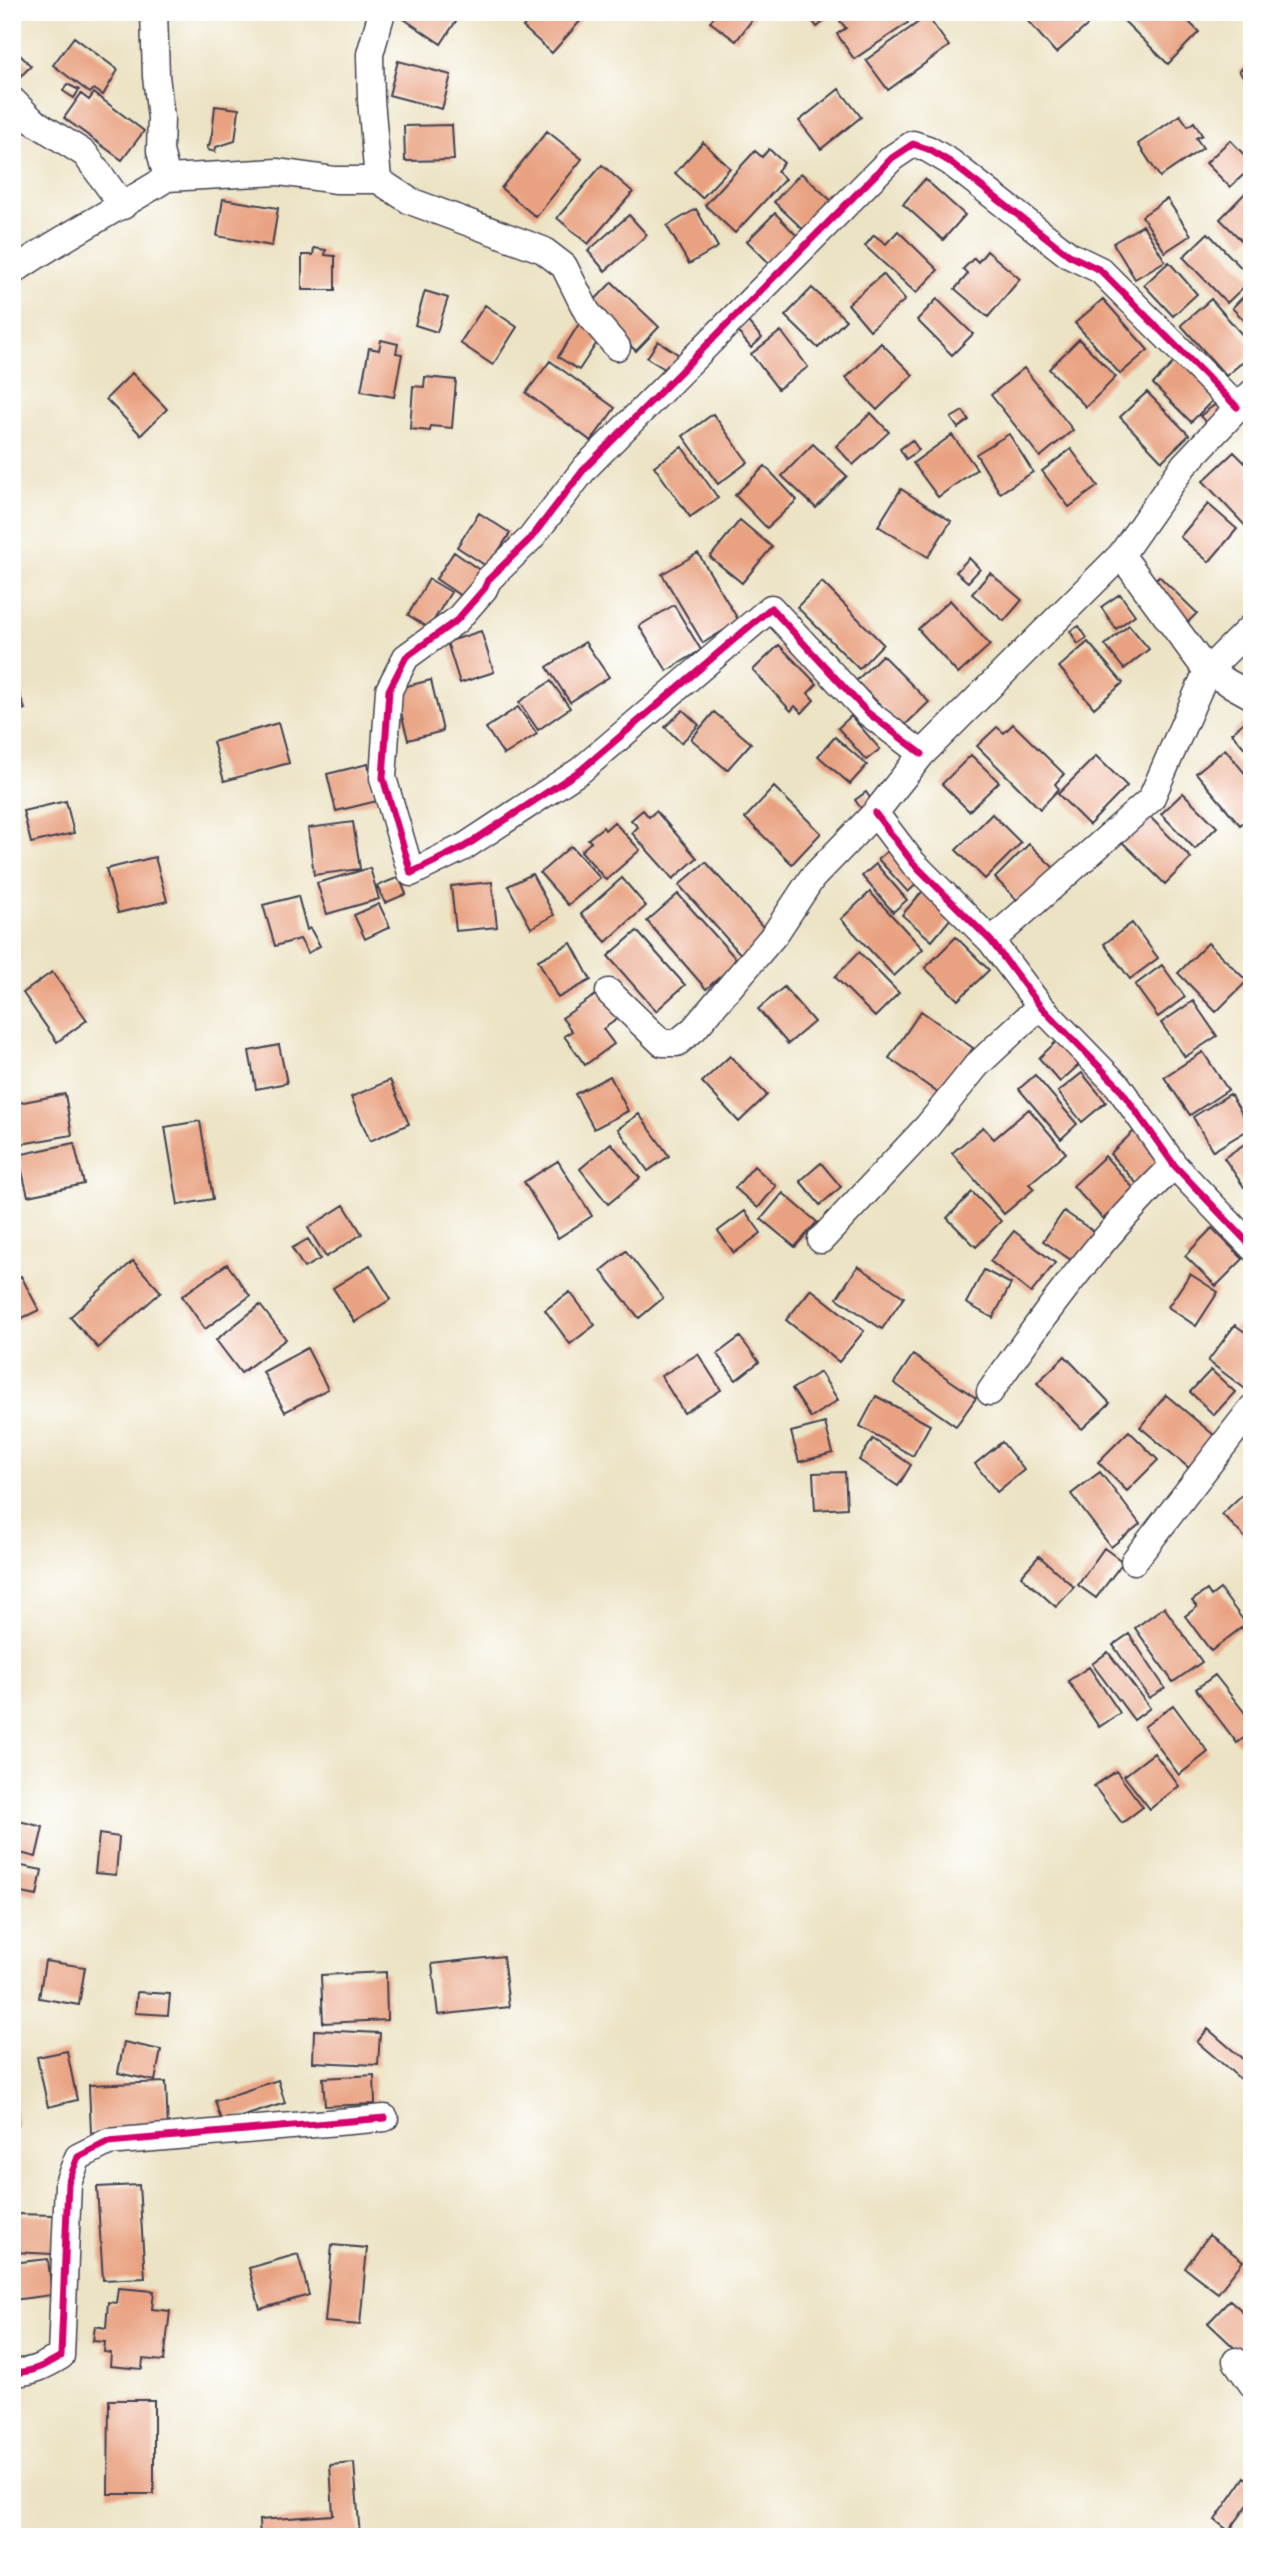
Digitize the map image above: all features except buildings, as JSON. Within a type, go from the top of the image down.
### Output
[{"type":"street","points":[[154,12],[156,76],[161,118],[160,151],[167,178]]},
{"type":"street","points":[[378,180],[370,54],[382,12]]},
{"type":"street","points":[[12,100],[33,121],[85,154],[123,206]]},
{"type":"street","points":[[609,992],[662,1043],[677,1043],[694,1029],[775,934],[812,878],[875,813],[922,754],[1121,555],[1184,465],[1244,400],[1100,270],[1069,255],[950,162],[913,144],[892,158],[585,468],[531,538],[488,580],[484,589],[457,620],[406,657],[389,690],[383,778],[411,873],[464,847],[581,770],[771,608],[867,712],[922,754]]},
{"type":"street","points":[[12,272],[52,244],[123,206],[167,178],[278,172],[335,180],[378,180],[410,201],[543,250],[564,266],[587,312],[617,347]]},
{"type":"street","points":[[1121,555],[1207,671],[1252,696]]},
{"type":"street","points":[[991,942],[1152,799],[1207,671],[1252,626]]},
{"type":"street","points":[[875,813],[913,863],[991,942],[1040,1006],[1118,1086],[1174,1165],[1252,1247]]},
{"type":"street","points":[[821,1240],[928,1127],[977,1065],[1040,1006]]},
{"type":"street","points":[[990,1392],[1044,1314],[1095,1249],[1140,1198],[1174,1165]]},
{"type":"street","points":[[1134,1561],[1252,1408]]},
{"type":"street","points":[[12,2372],[44,2366],[61,2356],[68,2183],[78,2157],[108,2142],[385,2118]]},
{"type":"street","points":[[1236,2361],[1252,2384]]},
{"type":"cycle path","points":[[922,754],[867,712],[771,608],[581,770],[464,847],[411,873],[383,778],[389,690],[406,657],[457,620],[484,589],[488,580],[531,538],[585,468],[892,158],[913,144],[950,162],[1069,255],[1100,270],[1237,407]]},
{"type":"cycle path","points":[[875,813],[913,863],[991,941],[1040,1006],[1118,1086],[1174,1165],[1252,1247]]},
{"type":"cycle path","points":[[12,2372],[44,2366],[61,2356],[68,2183],[78,2157],[108,2142],[385,2118]]}]
